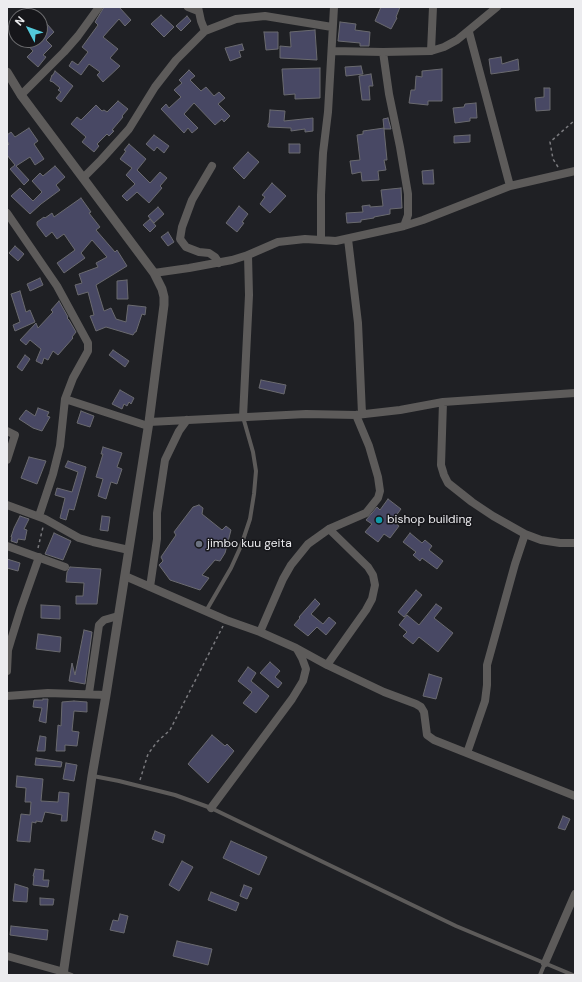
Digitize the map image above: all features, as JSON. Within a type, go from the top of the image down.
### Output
[{"type":"street","points":[[22,95],[64,52],[99,7]]},
{"type":"street","points":[[188,7],[198,9],[205,31]]},
{"type":"street","points":[[321,240],[323,152],[328,112],[334,7]]},
{"type":"street","points":[[431,51],[433,7]]},
{"type":"street","points":[[332,50],[383,52],[431,51],[444,47],[457,40],[469,32],[497,7]]},
{"type":"street","points":[[83,178],[129,129],[155,87],[176,60],[205,31],[236,18],[265,16],[332,27]]},
{"type":"street","points":[[469,32],[510,186]]},
{"type":"street","points":[[383,52],[389,94],[408,194],[408,215],[404,226]]},
{"type":"street","points":[[7,72],[22,95],[154,273],[162,289],[164,297],[148,424],[92,776],[66,974],[7,956]]},
{"type":"street","points":[[212,166],[192,200],[182,227],[180,239],[186,246],[199,252],[209,253],[215,257],[219,263]]},
{"type":"street","points":[[154,273],[219,263],[248,255],[278,242],[305,239],[336,241],[404,226],[424,220],[510,186],[575,171]]},
{"type":"street","points":[[7,213],[57,286],[88,343],[88,351],[73,378],[66,399],[60,446],[42,518]]},
{"type":"street","points":[[260,632],[282,579],[308,544],[329,529],[366,513],[375,503],[379,494],[380,486],[374,462],[359,414],[358,323],[348,239]]},
{"type":"street","points":[[243,417],[249,295],[248,255]]},
{"type":"street","points":[[66,399],[148,424],[187,420],[306,414],[359,414],[400,410],[443,402],[575,393]]},
{"type":"street","points":[[443,402],[441,465],[448,483],[493,516],[525,534],[541,540],[560,543],[575,543]]},
{"type":"street","points":[[150,587],[157,539],[157,513],[165,460],[169,448],[179,430],[187,420]]},
{"type":"street","points":[[7,431],[15,435],[7,460]]},
{"type":"street","points":[[7,505],[42,518],[79,538],[129,550]]},
{"type":"street","points":[[328,665],[366,610],[372,599],[375,585],[373,575],[368,567],[329,529]]},
{"type":"street","points":[[466,753],[486,701],[487,665],[507,590],[525,534]]},
{"type":"street","points":[[7,546],[65,567]]},
{"type":"street","points":[[7,671],[8,650],[38,556]]},
{"type":"street","points":[[125,576],[206,612],[260,632],[296,648],[384,692],[421,707],[424,712],[428,735],[434,740],[575,796]]},
{"type":"street","points":[[89,693],[100,622],[118,616]]},
{"type":"street","points":[[211,808],[292,699],[303,681],[306,669],[296,648]]},
{"type":"street","points":[[7,696],[48,693],[106,694]]},
{"type":"street","points":[[545,963],[575,894]]},
{"type":"lane","points":[[206,612],[231,568],[241,546],[250,519],[256,471],[253,452],[243,417]]},
{"type":"lane","points":[[92,776],[138,785],[175,795],[211,808],[456,926],[573,975]]},
{"type":"lane","points":[[540,975],[545,963]]},
{"type":"path","points":[[557,175],[558,169],[553,159],[550,142],[575,120]]},
{"type":"path","points":[[38,556],[42,518]]},
{"type":"path","points":[[138,785],[148,754],[154,745],[170,730],[226,620]]},
{"type":"building","points":[[104,7],[119,7],[131,20],[125,26],[119,19],[103,37],[118,49],[110,58],[120,66],[103,82],[97,75],[100,72],[89,64],[81,75],[69,66],[72,61],[78,65],[88,52],[82,47],[98,25],[95,22]]},
{"type":"building","points":[[381,7],[400,7],[396,17],[397,18],[391,29],[375,21]]},
{"type":"building","points":[[161,15],[174,27],[164,37],[151,24]]},
{"type":"building","points":[[187,16],[191,21],[181,31],[176,26]]},
{"type":"building","points":[[340,22],[356,24],[355,30],[370,32],[369,46],[360,46],[360,43],[338,41]]},
{"type":"building","points":[[48,25],[54,32],[48,38]]},
{"type":"building","points":[[315,30],[317,60],[280,58],[280,46],[291,47],[290,32]]},
{"type":"building","points":[[264,32],[278,32],[278,49],[266,50]]},
{"type":"building","points":[[48,42],[52,46],[43,55],[46,57],[38,67],[27,57],[33,51],[30,48],[48,48]]},
{"type":"building","points":[[242,44],[244,50],[239,51],[241,57],[230,61],[225,48]]},
{"type":"building","points":[[501,57],[502,64],[518,59],[519,70],[491,74],[489,59]]},
{"type":"building","points":[[361,66],[363,74],[346,76],[345,67]]},
{"type":"building","points":[[320,68],[320,98],[295,99],[295,94],[284,95],[282,69]]},
{"type":"building","points":[[442,69],[442,101],[428,101],[428,105],[409,103],[411,90],[415,90],[416,76],[422,77],[422,71]]},
{"type":"building","points":[[189,70],[195,76],[190,80],[201,91],[206,87],[214,96],[219,92],[225,98],[218,104],[230,116],[224,122],[222,119],[215,125],[194,103],[184,114],[198,128],[192,133],[188,128],[184,133],[161,109],[166,104],[169,108],[181,97],[174,90],[182,83],[179,80]]},
{"type":"building","points":[[55,71],[73,86],[61,102],[56,98],[61,92],[58,90],[60,88],[50,81]]},
{"type":"building","points":[[371,74],[373,86],[369,86],[370,100],[362,100],[359,76]]},
{"type":"building","points":[[544,88],[550,88],[550,110],[536,111],[535,98],[544,97]]},
{"type":"building","points":[[118,101],[128,109],[112,130],[114,131],[109,136],[107,134],[97,144],[99,146],[94,152],[82,142],[86,137],[71,124],[77,117],[81,120],[96,105],[102,111],[104,110],[107,112]]},
{"type":"building","points":[[476,103],[477,118],[470,118],[470,121],[455,123],[453,108],[464,107],[465,104]]},
{"type":"building","points":[[270,110],[285,111],[284,121],[313,118],[313,131],[305,132],[305,129],[291,131],[291,128],[268,127]]},
{"type":"building","points":[[388,118],[391,129],[384,129],[387,160],[384,160],[386,170],[378,171],[379,180],[362,181],[361,172],[352,174],[350,161],[360,160],[357,135],[363,134],[363,131],[384,128],[383,119]]},
{"type":"building","points":[[29,128],[38,141],[34,144],[44,159],[35,165],[30,157],[16,166],[29,180],[24,185],[10,169],[15,165],[7,155],[7,146],[9,144],[7,141],[7,135],[11,132],[15,137]]},
{"type":"building","points":[[154,135],[169,146],[164,153],[157,147],[154,151],[146,144]]},
{"type":"building","points":[[470,135],[470,142],[454,143],[454,136]]},
{"type":"building","points":[[129,144],[146,159],[137,170],[150,183],[160,172],[167,178],[160,186],[162,188],[149,203],[137,192],[127,201],[122,196],[135,184],[126,175],[132,168],[120,159],[126,151],[124,150]]},
{"type":"building","points":[[289,144],[300,144],[300,153],[289,153]]},
{"type":"building","points":[[248,152],[259,162],[244,179],[233,168]]},
{"type":"building","points":[[55,166],[65,177],[56,185],[60,190],[30,214],[11,196],[20,188],[33,201],[42,192],[32,181],[40,173],[43,176]]},
{"type":"building","points":[[433,170],[434,184],[423,184],[422,171]]},
{"type":"building","points":[[272,183],[286,196],[270,213],[260,204],[265,197],[262,195]]},
{"type":"building","points":[[401,188],[402,208],[390,209],[390,214],[361,220],[361,222],[347,223],[346,213],[363,212],[362,206],[383,206],[381,190]]},
{"type":"building","points":[[81,198],[91,212],[89,213],[100,227],[96,230],[115,252],[117,250],[127,266],[96,285],[104,311],[111,308],[116,319],[126,322],[128,305],[146,307],[145,315],[142,314],[136,332],[133,335],[106,327],[96,331],[90,316],[94,315],[88,292],[78,295],[75,285],[82,283],[79,274],[98,267],[96,263],[107,257],[92,240],[81,253],[85,258],[64,273],[57,263],[75,250],[64,234],[57,239],[52,232],[46,237],[37,225],[37,222],[44,217],[45,218],[52,213],[54,217]]},
{"type":"building","points":[[239,206],[248,214],[242,222],[244,223],[237,232],[226,223]]},
{"type":"building","points":[[158,207],[164,214],[154,223],[148,216]]},
{"type":"building","points":[[150,219],[156,226],[150,232],[143,225]]},
{"type":"building","points":[[168,232],[174,242],[168,246],[161,237]]},
{"type":"building","points":[[15,246],[24,254],[18,261],[9,253]]},
{"type":"building","points":[[40,278],[43,285],[30,291],[27,284]]},
{"type":"building","points":[[127,280],[128,299],[117,299],[117,281]]},
{"type":"building","points":[[20,291],[26,312],[30,310],[35,322],[15,331],[13,325],[20,322],[11,294]]},
{"type":"building","points":[[59,301],[76,332],[72,337],[73,338],[58,355],[53,351],[48,360],[44,358],[42,364],[36,361],[41,349],[30,340],[26,345],[20,340],[36,323],[38,328],[53,312],[51,310]]},
{"type":"building","points":[[113,350],[129,361],[125,367],[109,355]]},
{"type":"building","points":[[25,355],[30,359],[22,371],[17,367]]},
{"type":"building","points":[[261,380],[286,385],[284,394],[259,388]]},
{"type":"building","points":[[120,390],[134,398],[131,404],[129,402],[127,406],[124,404],[122,409],[112,404]]},
{"type":"building","points":[[38,408],[49,412],[47,416],[50,417],[42,431],[33,428],[19,419],[26,410],[35,416]]},
{"type":"building","points":[[81,411],[94,416],[90,427],[77,423]]},
{"type":"building","points":[[103,447],[122,453],[117,467],[122,469],[117,484],[111,482],[106,499],[98,496],[103,479],[96,477],[103,454],[101,454]]},
{"type":"building","points":[[29,457],[46,461],[37,484],[21,478]]},
{"type":"building","points":[[68,461],[86,467],[74,510],[69,509],[66,520],[60,518],[65,498],[55,495],[57,488],[72,492],[78,472],[65,467]]},
{"type":"building","name":"bishop building","points":[[388,499],[401,509],[392,521],[399,526],[390,538],[384,534],[378,542],[365,532],[372,524],[366,520],[377,507],[380,510]]},
{"type":"building","name":"jimbo kuu geita","points":[[199,505],[203,508],[202,514],[222,530],[226,526],[231,530],[225,553],[220,561],[215,560],[202,575],[209,578],[200,590],[170,580],[159,565],[163,561],[161,557],[176,535],[174,532],[193,507]]},
{"type":"building","points":[[20,516],[29,519],[24,529],[27,530],[25,540],[18,539],[17,543],[11,541],[11,537]]},
{"type":"building","points":[[102,516],[110,517],[108,531],[100,530]]},
{"type":"building","points":[[54,533],[71,541],[63,560],[45,554]]},
{"type":"building","points":[[410,533],[422,543],[425,540],[432,546],[429,550],[443,561],[437,569],[422,558],[420,561],[413,555],[416,552],[403,542]]},
{"type":"building","points":[[7,559],[20,563],[18,571],[7,568]]},
{"type":"building","points":[[70,567],[101,569],[97,604],[76,604],[76,596],[83,596],[84,583],[66,582],[67,572]]},
{"type":"building","points":[[416,590],[422,595],[404,617],[398,612]]},
{"type":"building","points":[[315,599],[320,604],[311,614],[323,624],[329,617],[336,623],[326,635],[317,627],[308,636],[294,625]]},
{"type":"building","points":[[436,604],[442,608],[434,618],[453,633],[438,652],[419,637],[413,644],[403,636],[407,632],[399,625],[407,615],[419,625]]},
{"type":"building","points":[[41,605],[60,606],[60,619],[41,618]]},
{"type":"building","points":[[84,630],[92,632],[85,684],[69,681],[72,663],[75,675]]},
{"type":"building","points":[[38,634],[61,637],[60,652],[36,649]]},
{"type":"building","points":[[270,662],[280,671],[275,677],[282,683],[278,688],[260,673]]},
{"type":"building","points":[[248,667],[256,673],[251,681],[269,696],[256,713],[243,703],[252,692],[238,681]]},
{"type":"building","points":[[429,674],[442,678],[436,699],[423,696]]},
{"type":"building","points":[[48,699],[46,723],[39,721],[42,708],[33,707],[34,700]]},
{"type":"building","points":[[62,702],[87,702],[87,712],[74,711],[72,731],[79,732],[77,746],[65,745],[65,751],[56,751],[58,725],[61,726]]},
{"type":"building","points":[[212,735],[225,746],[227,744],[234,751],[208,783],[188,764]]},
{"type":"building","points":[[40,736],[46,737],[45,751],[37,751]]},
{"type":"building","points":[[36,758],[62,762],[61,767],[35,765]]},
{"type":"building","points":[[66,763],[77,765],[74,781],[63,779]]},
{"type":"building","points":[[17,776],[43,779],[41,801],[58,802],[59,792],[69,793],[67,821],[61,821],[62,815],[45,812],[42,822],[32,822],[30,842],[17,841],[21,814],[30,815],[31,802],[25,802],[26,788],[16,787]]},
{"type":"building","points":[[563,816],[570,819],[565,830],[558,828]]},
{"type":"building","points":[[155,831],[165,835],[163,843],[152,839]]},
{"type":"building","points":[[231,841],[267,857],[259,875],[223,858]]},
{"type":"building","points":[[182,861],[193,867],[179,891],[169,885]]},
{"type":"building","points":[[35,869],[44,870],[43,880],[49,880],[48,887],[33,885]]},
{"type":"building","points":[[15,884],[28,888],[27,902],[13,901]]},
{"type":"building","points":[[244,885],[252,888],[247,899],[240,896]]},
{"type":"building","points":[[211,892],[239,903],[236,911],[208,900]]},
{"type":"building","points":[[40,898],[54,899],[53,905],[40,905]]},
{"type":"building","points":[[120,914],[128,916],[124,933],[110,930],[113,920],[118,921]]},
{"type":"building","points":[[11,926],[48,930],[47,940],[10,935]]},
{"type":"building","points":[[177,941],[212,949],[208,965],[173,956]]},
{"type":"place","name":"bishop building","points":[[379,520]]},
{"type":"place","name":"jimbo kuu geita","points":[[199,544]]}]
